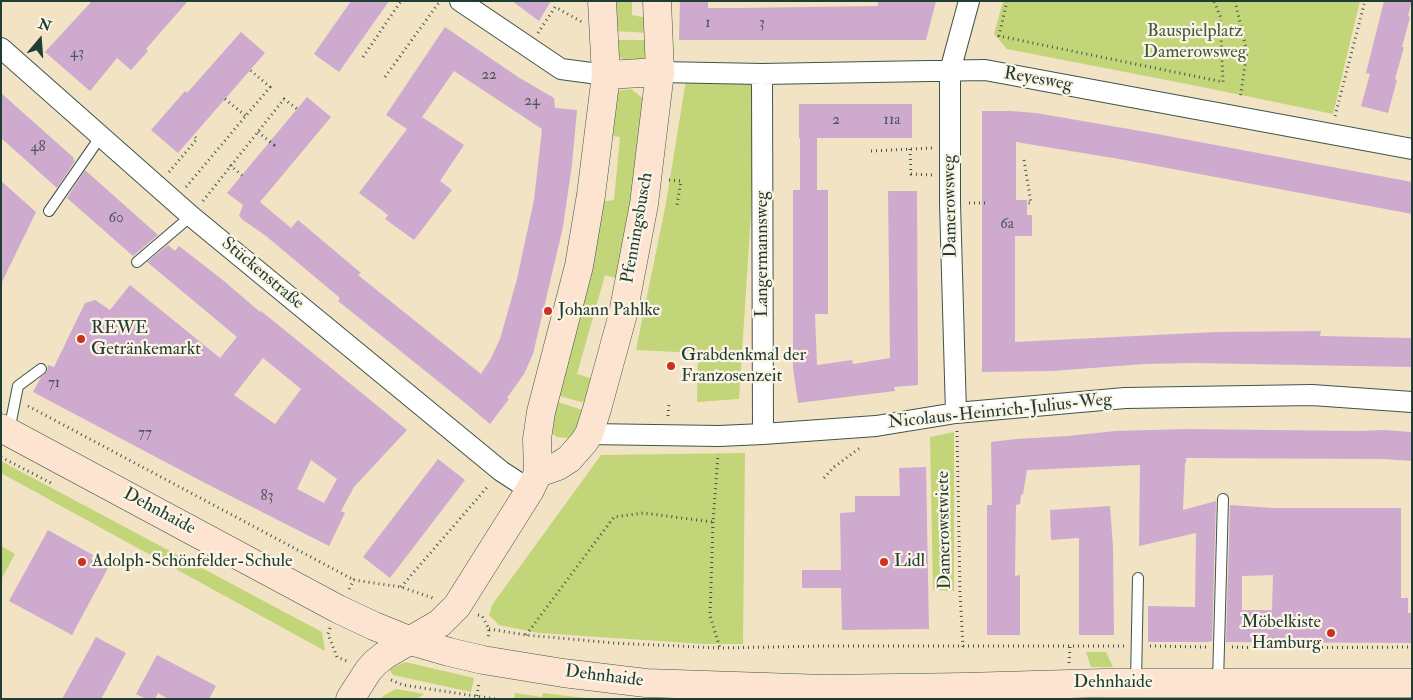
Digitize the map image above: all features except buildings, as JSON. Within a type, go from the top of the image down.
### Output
[{"type":"main road","points":[[350,699],[368,671],[385,655],[440,623],[457,606],[534,482],[541,412],[579,266],[590,195],[606,75],[602,1]]},
{"type":"main road","name":"Pfenningsbusch","points":[[534,482],[568,459],[589,434],[626,296],[644,204],[660,72],[657,1]]},
{"type":"main road","points":[[606,75],[660,72]]},
{"type":"main road","name":"Dehnhaide","points":[[5,430],[331,605],[374,626],[411,641],[484,660],[563,673],[646,683],[825,689],[965,688],[1086,683],[1412,683]]},
{"type":"street","points":[[460,1],[561,69],[606,75]]},
{"type":"street","name":"Damerowsweg","points":[[956,413],[950,71],[970,1]]},
{"type":"street","name":"Stückenstraße","points":[[1,48],[192,216],[501,471],[534,482]]},
{"type":"street","name":"Reyesweg","points":[[660,72],[762,74],[985,70],[1412,149]]},
{"type":"street","name":"Langermannsweg","points":[[762,74],[763,434]]},
{"type":"street","name":"Nicolaus-Heinrich-Julius-Weg","points":[[589,434],[719,436],[763,434],[876,426],[956,413],[1134,398],[1312,395],[1412,402]]},
{"type":"lane","points":[[50,211],[101,136]]},
{"type":"lane","points":[[136,262],[192,216]]},
{"type":"lane","points":[[5,430],[16,399],[18,386],[41,369]]},
{"type":"lane","points":[[1218,683],[1223,499]]},
{"type":"lane","points":[[1136,683],[1138,578]]},
{"type":"path","points":[[363,57],[401,1]]},
{"type":"path","points":[[385,76],[440,1]]},
{"type":"path","points":[[1007,1],[999,36],[1223,82],[1220,16],[1214,1]]},
{"type":"path","points":[[1235,1],[1247,52],[1240,95],[1241,117]]},
{"type":"path","points":[[1330,134],[1365,1]]},
{"type":"path","points":[[528,48],[555,8],[604,36]]},
{"type":"path","points":[[174,200],[270,87],[250,70]]},
{"type":"path","points":[[225,98],[246,116]]},
{"type":"path","points":[[192,216],[230,165],[284,99],[297,109]]},
{"type":"path","points":[[258,132],[274,145],[270,142]]},
{"type":"path","points":[[157,186],[197,139],[193,136]]},
{"type":"path","points":[[871,151],[951,148]]},
{"type":"path","points":[[910,149],[910,174],[951,176]]},
{"type":"path","points":[[1024,160],[1031,203],[1027,203]]},
{"type":"path","points":[[230,165],[246,178]]},
{"type":"path","points":[[670,180],[681,181],[677,205]]},
{"type":"path","points":[[16,399],[354,580]]},
{"type":"path","points":[[669,402],[669,410]]},
{"type":"path","name":"Damerowstwiete","points":[[956,413],[963,647]]},
{"type":"path","points":[[824,478],[834,467],[862,446],[876,426]]},
{"type":"path","points":[[719,436],[713,522],[710,616],[720,648]]},
{"type":"path","points":[[401,587],[501,471]]},
{"type":"path","points":[[526,634],[614,516],[643,513],[713,522]]},
{"type":"path","points":[[489,629],[614,643],[720,648],[824,646],[1412,647]]},
{"type":"path","points":[[368,671],[403,684],[495,699]]},
{"type":"green space","points":[[613,1],[632,1],[632,15],[647,18],[649,33],[614,31]]},
{"type":"green space","name":"Bauspielplatz Damerowsweg","points":[[1003,1],[1360,1],[1333,114],[1007,49],[994,34]]},
{"type":"green space","points":[[612,40],[651,40],[647,55],[644,58],[638,61],[626,61],[617,55]]},
{"type":"green space","points":[[686,80],[755,83],[751,214],[739,399],[697,402],[698,353],[636,350],[666,203]]},
{"type":"green space","points":[[631,89],[644,99],[643,121],[620,279],[605,275],[577,374],[597,380],[589,404],[552,394],[599,202],[614,200],[620,137],[612,136],[617,91]]},
{"type":"green space","points":[[552,400],[586,411],[572,437],[557,437],[549,431]]},
{"type":"green space","points":[[954,432],[954,591],[933,590],[930,437]]},
{"type":"green space","points":[[745,453],[743,644],[704,644],[539,633],[499,625],[489,615],[492,605],[601,455]]},
{"type":"green space","points":[[1,461],[322,632],[325,651],[1,473]]},
{"type":"green space","points":[[1,546],[15,554],[1,580]]},
{"type":"green space","points":[[1086,652],[1106,652],[1113,667],[1091,667]]},
{"type":"green space","points":[[405,662],[474,678],[471,692],[393,675],[389,669]]},
{"type":"green space","points":[[396,689],[424,694],[417,699],[381,699]]},
{"type":"green space","points":[[515,693],[542,697],[543,693],[594,699],[518,699],[514,698]]},
{"type":"place","name":"Johann Pahlke","points":[[548,311]]},
{"type":"place","name":"REWE Getränkemarkt","points":[[81,339]]},
{"type":"place","name":"Grabdenkmal der Franzosenzeit","points":[[671,366]]},
{"type":"place","name":"Adolph-Schönfelder-Schule","points":[[82,562]]},
{"type":"place","name":"Lidl","points":[[884,562]]},
{"type":"place","name":"Möbelkiste Hamburg","points":[[1331,633]]}]
